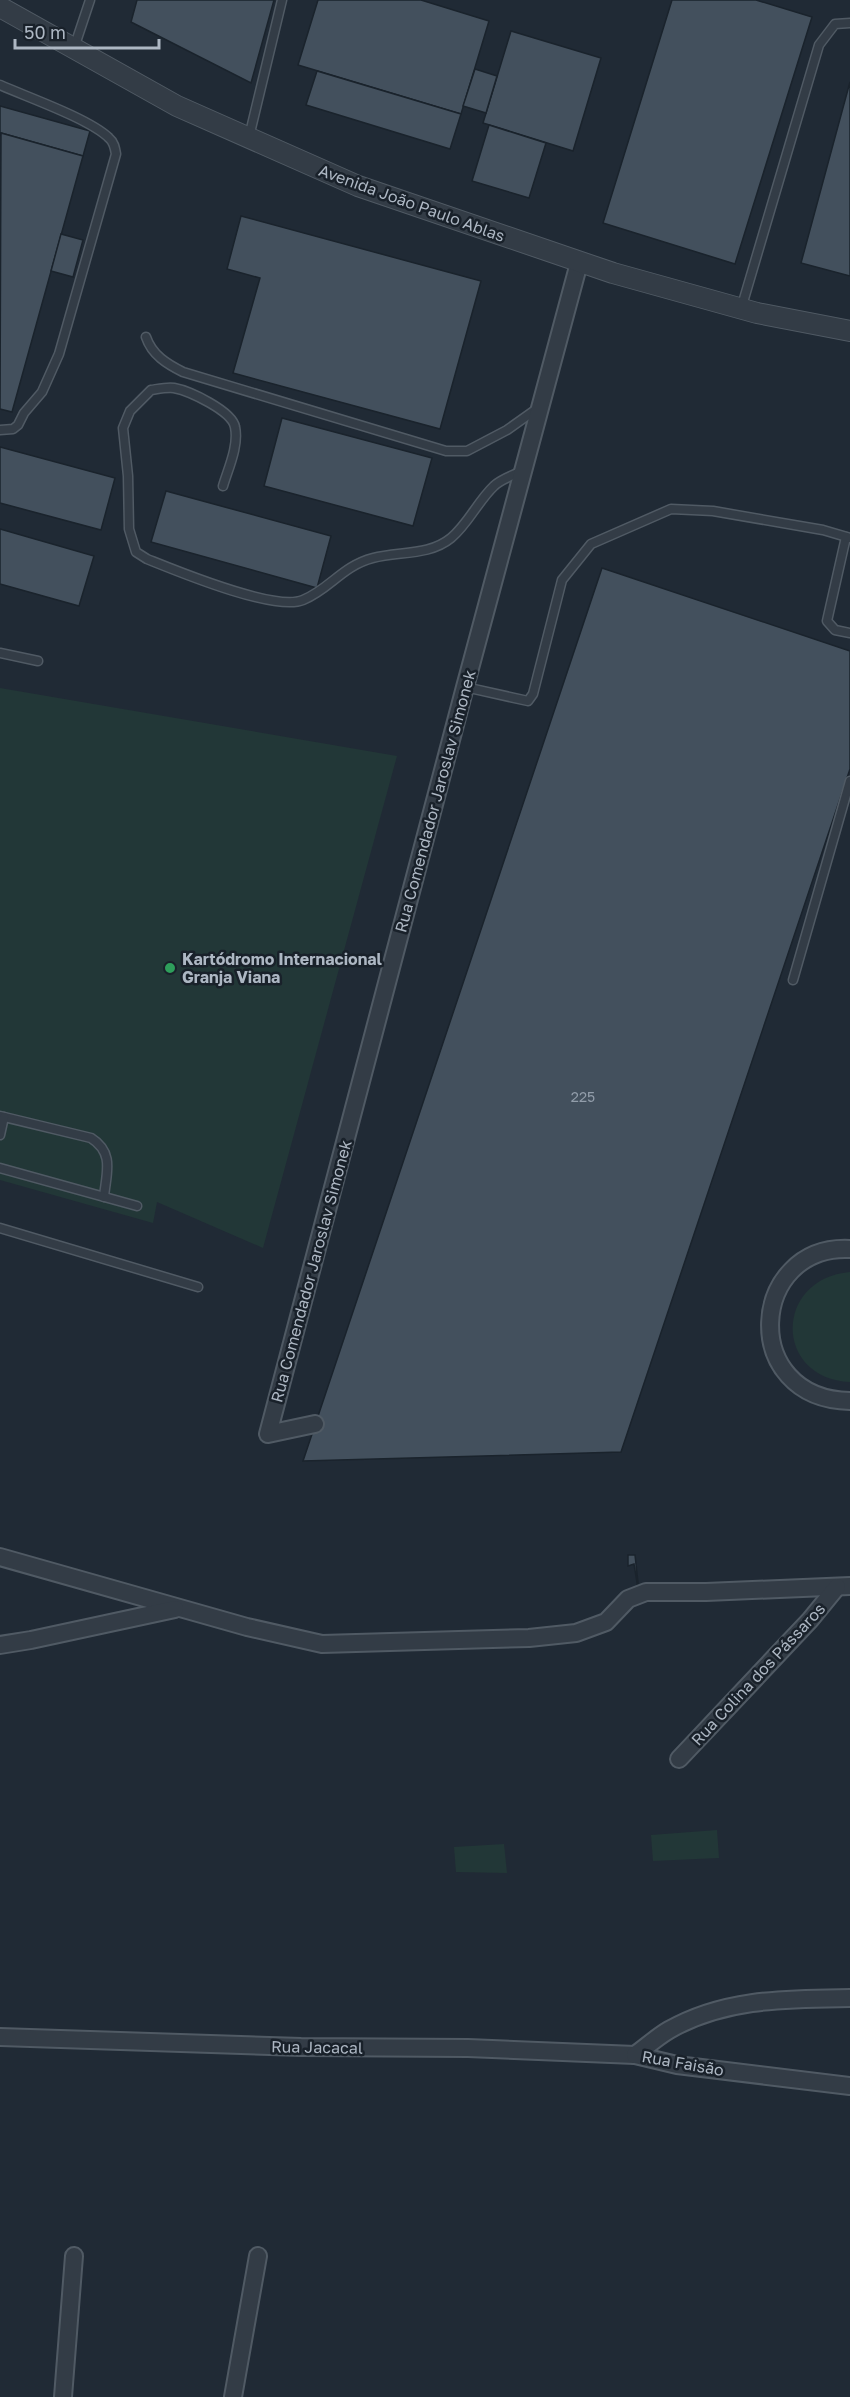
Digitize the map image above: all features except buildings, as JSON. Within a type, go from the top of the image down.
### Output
[{"type":"street","name":"Avenida João Paulo Ablas","points":[[0,7],[177,106],[358,186],[579,263],[741,309],[850,331]]},
{"type":"street","name":"Rua Comendador Jaroslav Simonek","points":[[315,1424],[268,1434],[579,263]]},
{"type":"street","points":[[850,1249],[822,1252],[800,1264],[782,1282],[772,1305],[769,1330],[774,1355],[788,1376],[807,1392],[831,1401],[850,1401]]},
{"type":"street","points":[[0,1557],[247,1627],[322,1644],[518,1638],[576,1633],[606,1622],[628,1599],[646,1592],[706,1592],[844,1586]]},
{"type":"street","name":"Rua Colina dos Pássaros","points":[[679,1759],[844,1586]]},
{"type":"street","points":[[0,1645],[179,1608]]},
{"type":"street","name":"Rua Faisão","points":[[635,2055],[668,2030],[708,2012],[738,2004],[770,2000],[850,1998]]},
{"type":"street","name":"Rua Jacacal","points":[[0,2037],[301,2047],[468,2048],[635,2055]]},
{"type":"street","name":"Rua Faisão","points":[[635,2055],[677,2065],[850,2086]]},
{"type":"street","points":[[63,2397],[74,2256]]},
{"type":"street","points":[[233,2397],[258,2256]]},
{"type":"lane","points":[[74,49],[90,0]]},
{"type":"lane","points":[[249,138],[282,0]]},
{"type":"lane","points":[[741,309],[819,45],[835,24],[850,23]]},
{"type":"lane","points":[[0,85],[76,118],[105,134],[111,140],[116,154],[72,311],[49,379],[18,425],[13,429],[0,430]]},
{"type":"lane","points":[[146,337],[150,348],[169,365],[183,372],[446,451],[467,451],[507,430],[540,406]]},
{"type":"lane","points":[[223,486],[235,443],[235,426],[229,415],[206,401],[175,388],[151,390],[130,411],[123,428],[128,476],[129,529],[136,552],[147,559],[230,589],[285,602],[301,601],[315,594],[348,567],[372,558],[403,552],[434,550],[452,537],[496,484],[523,471]]},
{"type":"lane","points":[[465,687],[528,700],[533,694],[562,580],[591,544],[671,509],[713,511],[823,530],[848,537],[827,621],[835,630],[850,633]]},
{"type":"lane","points":[[0,653],[38,661]]},
{"type":"lane","points":[[793,980],[850,781]]},
{"type":"lane","points":[[0,1134],[2,1116],[91,1138],[102,1145],[106,1154],[108,1168],[104,1197]]},
{"type":"lane","points":[[0,1168],[33,1175],[137,1206]]},
{"type":"lane","points":[[0,1228],[198,1287]]},
{"type":"green space","name":"Kartódromo Internacional Granja Viana","points":[[0,688],[397,756],[263,1248],[157,1202],[153,1223],[0,1180]]},
{"type":"green space","points":[[850,1272],[850,1382],[825,1377],[807,1365],[796,1348],[793,1328],[796,1309],[807,1292],[825,1279]]},
{"type":"green space","points":[[717,1830],[719,1858],[653,1861],[651,1835]]},
{"type":"green space","points":[[504,1844],[507,1873],[456,1872],[454,1847]]},
{"type":"place","name":"Kartódromo Internacional Granja Viana","points":[[170,968]]}]
